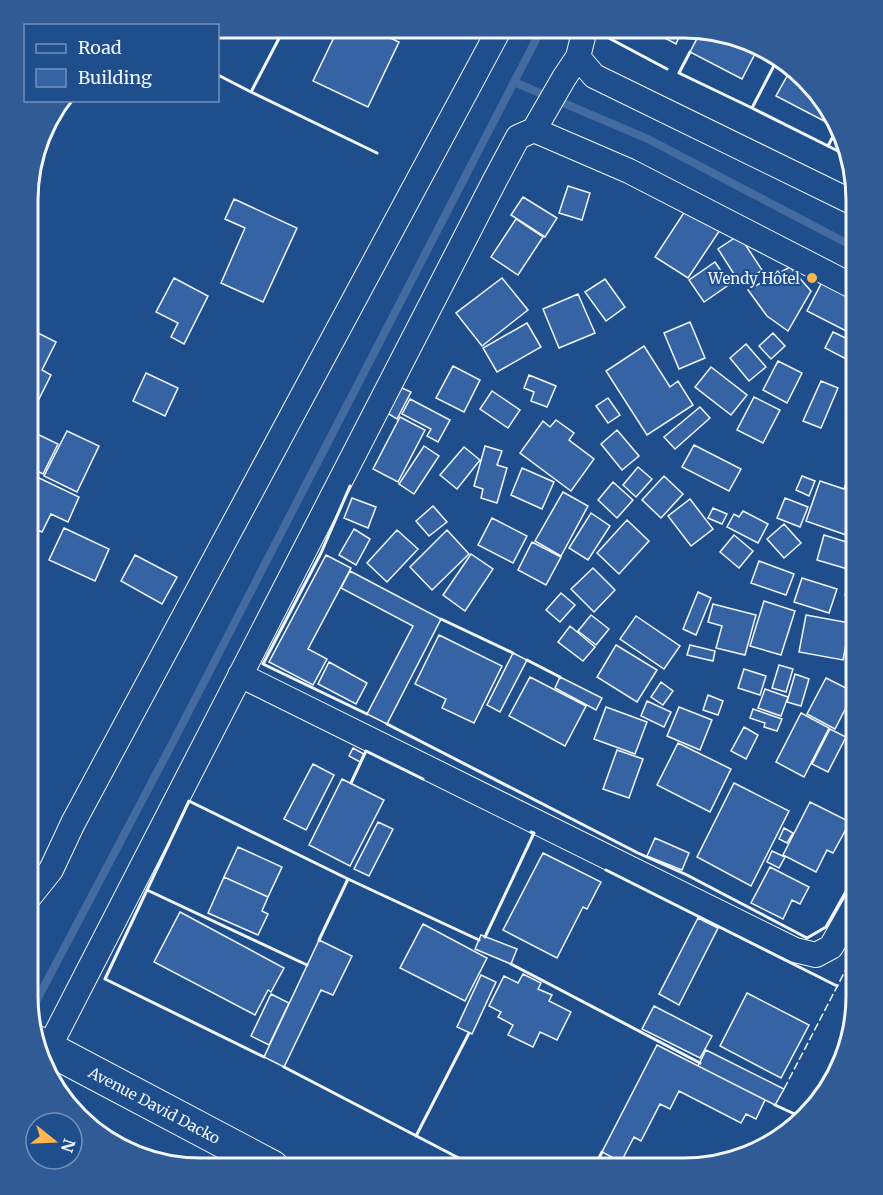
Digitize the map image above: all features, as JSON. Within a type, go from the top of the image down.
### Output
[{"type":"main road","name":"Avenue David Dacko","points":[[48,1052],[254,1158]]},
{"type":"street","points":[[38,886],[51,870],[84,802],[495,38]]},
{"type":"street","points":[[45,1043],[240,675],[518,137],[534,130],[578,57],[583,38]]},
{"type":"street","points":[[578,57],[594,76],[846,199]]},
{"type":"street","points":[[534,130],[629,171],[846,283]]},
{"type":"street","points":[[240,675],[795,950],[816,956],[831,947],[845,922]]},
{"type":"building","points":[[334,38],[390,38],[399,42],[368,107],[313,81]]},
{"type":"building","points":[[665,38],[679,38],[676,44]]},
{"type":"building","points":[[697,39],[726,43],[755,54],[742,79],[690,52]]},
{"type":"building","points":[[787,76],[805,93],[824,120],[824,121],[776,96]]},
{"type":"building","points":[[568,186],[590,193],[582,220],[559,213]]},
{"type":"building","points":[[523,197],[557,218],[545,237],[511,215]]},
{"type":"building","points":[[234,199],[297,228],[263,302],[221,283],[245,228],[225,219]]},
{"type":"building","points":[[687,208],[720,230],[688,278],[655,257]]},
{"type":"building","points":[[516,219],[543,237],[518,275],[491,257]]},
{"type":"building","points":[[739,235],[762,270],[741,285],[718,249]]},
{"type":"building","points":[[715,262],[730,284],[704,302],[689,280]]},
{"type":"building","points":[[790,267],[811,291],[788,331],[767,316],[748,290]]},
{"type":"building","points":[[174,278],[208,296],[184,344],[171,337],[178,323],[156,312]]},
{"type":"building","points":[[502,278],[528,310],[482,346],[456,313]]},
{"type":"building","points":[[605,279],[625,307],[606,321],[585,292]]},
{"type":"building","points":[[822,282],[846,294],[846,331],[807,311]]},
{"type":"building","points":[[578,294],[595,333],[559,348],[543,309]]},
{"type":"building","points":[[690,322],[705,358],[679,369],[664,333]]},
{"type":"building","points":[[527,323],[541,347],[497,372],[483,348]]},
{"type":"building","points":[[833,332],[846,338],[846,359],[825,348]]},
{"type":"building","points":[[38,333],[56,342],[42,370],[51,375],[38,401]]},
{"type":"building","points":[[773,333],[785,346],[771,359],[759,346]]},
{"type":"building","points":[[746,344],[766,367],[749,381],[730,358]]},
{"type":"building","points":[[644,346],[670,387],[678,381],[693,405],[647,435],[606,371]]},
{"type":"building","points":[[778,361],[802,373],[787,403],[763,390]]},
{"type":"building","points":[[453,366],[480,380],[464,412],[436,398]]},
{"type":"building","points":[[711,367],[747,395],[731,415],[695,387]]},
{"type":"building","points":[[146,373],[178,388],[165,416],[133,401]]},
{"type":"building","points":[[529,375],[556,386],[547,407],[531,401],[534,392],[524,388]]},
{"type":"building","points":[[821,381],[838,388],[821,428],[803,421]]},
{"type":"building","points":[[400,387],[411,392],[397,419],[387,413]]},
{"type":"building","points":[[492,391],[520,410],[508,428],[480,409]]},
{"type":"building","points":[[754,397],[780,410],[763,443],[737,430]]},
{"type":"building","points":[[608,398],[620,415],[608,423],[596,406]]},
{"type":"building","points":[[410,399],[450,420],[438,442],[427,436],[431,429],[402,414]]},
{"type":"building","points":[[700,407],[710,418],[675,449],[664,437]]},
{"type":"building","points":[[400,417],[425,430],[398,482],[373,469]]},
{"type":"building","points":[[556,420],[574,433],[569,440],[594,459],[571,491],[520,453],[543,421],[550,427]]},
{"type":"building","points":[[617,430],[639,456],[622,470],[601,444]]},
{"type":"building","points":[[67,431],[99,446],[77,492],[44,476]]},
{"type":"building","points":[[38,434],[58,444],[43,474],[38,472]]},
{"type":"building","points":[[694,445],[741,469],[729,491],[682,467]]},
{"type":"building","points":[[424,446],[439,456],[414,494],[399,484]]},
{"type":"building","points":[[485,446],[502,451],[497,465],[507,468],[497,503],[481,498],[483,489],[474,486]]},
{"type":"building","points":[[464,447],[480,460],[457,489],[440,475]]},
{"type":"building","points":[[638,467],[652,479],[636,497],[623,485]]},
{"type":"building","points":[[522,468],[554,482],[542,509],[511,495]]},
{"type":"building","points":[[664,476],[683,494],[661,518],[642,500]]},
{"type":"building","points":[[802,476],[815,481],[809,496],[796,490]]},
{"type":"building","points":[[38,477],[79,497],[68,522],[51,514],[42,532],[38,530]]},
{"type":"building","points":[[820,481],[844,489],[846,485],[846,535],[806,521]]},
{"type":"building","points":[[613,482],[633,500],[617,518],[598,500]]},
{"type":"building","points":[[563,492],[588,506],[561,556],[535,541]]},
{"type":"building","points":[[352,498],[376,507],[368,528],[344,518]]},
{"type":"building","points":[[785,498],[808,507],[800,527],[777,518]]},
{"type":"building","points":[[690,499],[713,529],[691,546],[668,516]]},
{"type":"building","points":[[433,506],[447,522],[429,536],[416,521]]},
{"type":"building","points":[[713,508],[727,514],[722,524],[708,518]]},
{"type":"building","points":[[743,511],[768,524],[758,543],[727,527],[734,514],[739,517]]},
{"type":"building","points":[[591,513],[610,526],[588,560],[569,548]]},
{"type":"building","points":[[492,518],[527,536],[513,563],[478,545]]},
{"type":"building","points":[[627,520],[649,541],[619,574],[597,553]]},
{"type":"building","points":[[784,524],[801,543],[784,558],[767,539]]},
{"type":"building","points":[[64,528],[109,549],[95,581],[49,560]]},
{"type":"building","points":[[354,529],[370,539],[356,565],[339,555]]},
{"type":"building","points":[[397,530],[418,549],[387,582],[367,563]]},
{"type":"building","points":[[447,530],[469,554],[432,590],[410,567]]},
{"type":"building","points":[[734,535],[753,551],[739,568],[720,552]]},
{"type":"building","points":[[824,535],[846,542],[846,568],[817,560]]},
{"type":"building","points":[[532,542],[561,557],[546,585],[518,570]]},
{"type":"building","points":[[471,554],[493,569],[465,611],[443,595]]},
{"type":"building","points":[[135,555],[177,577],[162,604],[121,581]]},
{"type":"building","points":[[326,555],[351,568],[308,649],[327,659],[313,685],[269,662]]},
{"type":"building","points":[[759,561],[794,574],[786,595],[751,583]]},
{"type":"building","points":[[593,568],[615,590],[594,612],[571,589]]},
{"type":"building","points":[[350,571],[441,619],[387,724],[367,714],[413,626],[341,588]]},
{"type":"building","points":[[802,578],[837,589],[829,613],[794,602]]},
{"type":"building","points":[[698,592],[711,598],[696,635],[683,629]]},
{"type":"building","points":[[561,593],[575,605],[560,622],[546,610]]},
{"type":"building","points":[[764,601],[795,611],[781,655],[750,646]]},
{"type":"building","points":[[713,604],[756,615],[745,655],[716,648],[722,626],[708,622]]},
{"type":"building","points":[[591,615],[609,629],[596,645],[578,631]]},
{"type":"building","points":[[806,615],[845,622],[843,660],[799,652]]},
{"type":"building","points":[[636,616],[680,646],[664,669],[620,639]]},
{"type":"building","points":[[570,626],[595,647],[583,661],[558,642]]},
{"type":"building","points":[[439,635],[502,666],[474,723],[442,708],[446,699],[415,684]]},
{"type":"building","points":[[616,645],[657,670],[637,702],[597,677]]},
{"type":"building","points":[[690,645],[715,651],[713,661],[687,655]]},
{"type":"building","points":[[513,653],[527,660],[500,712],[487,705]]},
{"type":"building","points":[[329,662],[367,683],[356,704],[318,684]]},
{"type":"building","points":[[779,665],[793,669],[786,692],[772,688]]},
{"type":"building","points":[[744,669],[766,676],[760,695],[738,688]]},
{"type":"building","points":[[795,674],[809,679],[801,706],[787,702]]},
{"type":"building","points":[[530,677],[586,706],[565,746],[509,716]]},
{"type":"building","points":[[560,677],[602,698],[596,710],[555,688]]},
{"type":"building","points":[[826,678],[845,688],[845,709],[835,729],[807,714]]},
{"type":"building","points":[[661,682],[673,691],[663,705],[651,697]]},
{"type":"building","points":[[765,689],[788,697],[781,716],[758,708]]},
{"type":"building","points":[[708,695],[723,701],[718,715],[703,710]]},
{"type":"building","points":[[647,701],[671,712],[664,727],[641,716]]},
{"type":"building","points":[[606,707],[647,722],[635,754],[594,739]]},
{"type":"building","points":[[679,707],[712,720],[700,750],[667,736]]},
{"type":"building","points":[[753,709],[782,719],[777,731],[764,727],[765,723],[750,718]]},
{"type":"building","points":[[801,713],[829,728],[804,777],[776,762]]},
{"type":"building","points":[[744,727],[758,735],[746,759],[731,751]]},
{"type":"building","points":[[830,729],[845,737],[828,772],[812,764]]},
{"type":"building","points":[[678,743],[731,769],[710,812],[657,785]]},
{"type":"building","points":[[353,748],[364,754],[360,762],[349,756]]},
{"type":"building","points":[[617,750],[643,759],[629,798],[603,789]]},
{"type":"building","points":[[313,764],[334,775],[306,830],[284,819]]},
{"type":"building","points":[[342,779],[384,800],[350,866],[309,845]]},
{"type":"building","points":[[734,783],[789,811],[751,886],[697,857]]},
{"type":"building","points":[[810,802],[845,820],[845,831],[833,853],[827,850],[816,872],[783,855]]},
{"type":"building","points":[[378,822],[393,829],[369,876],[354,869]]},
{"type":"building","points":[[784,828],[793,833],[787,843],[779,839]]},
{"type":"building","points":[[655,838],[689,853],[682,870],[647,856]]},
{"type":"building","points":[[238,847],[282,867],[268,897],[224,877]]},
{"type":"building","points":[[772,851],[785,857],[779,868],[767,862]]},
{"type":"building","points":[[543,853],[601,882],[587,909],[583,907],[557,958],[503,930]]},
{"type":"building","points":[[770,867],[809,887],[800,904],[792,900],[783,919],[751,903]]},
{"type":"building","points":[[224,877],[268,897],[262,911],[268,914],[258,935],[208,913]]},
{"type":"building","points":[[180,912],[284,968],[271,992],[268,990],[255,1015],[154,962]]},
{"type":"building","points":[[698,918],[718,928],[679,1005],[659,994]]},
{"type":"building","points":[[423,924],[487,958],[465,1001],[400,968]]},
{"type":"building","points":[[481,935],[517,949],[511,964],[475,949]]},
{"type":"building","points":[[319,940],[352,956],[333,995],[321,990],[284,1067],[264,1057]]},
{"type":"building","points":[[523,974],[541,983],[538,989],[552,995],[549,1001],[571,1012],[557,1040],[540,1032],[533,1047],[508,1035],[513,1025],[498,1017],[501,1012],[489,1006],[504,976],[518,983]]},
{"type":"building","points":[[481,975],[496,982],[472,1034],[457,1027]]},
{"type":"building","points":[[747,993],[809,1025],[781,1078],[720,1046]]},
{"type":"building","points":[[271,994],[289,1003],[269,1045],[251,1036]]},
{"type":"building","points":[[654,1006],[712,1036],[700,1058],[642,1029]]},
{"type":"building","points":[[657,1045],[765,1100],[756,1119],[746,1114],[741,1123],[679,1091],[670,1109],[660,1104],[641,1141],[634,1137],[623,1158],[613,1158],[602,1152]]},
{"type":"building","points":[[706,1050],[784,1089],[775,1105],[698,1066]]},
{"type":"waterway","points":[[38,998],[174,740],[537,38]]},
{"type":"waterway","points":[[514,82],[648,139],[846,243]]},
{"type":"fence","points":[[784,1089],[845,971]]},
{"type":"wall","points":[[251,92],[279,38]]},
{"type":"wall","points":[[609,38],[667,69]]},
{"type":"wall","points":[[690,52],[679,73],[752,108]]},
{"type":"wall","points":[[774,65],[752,108],[828,146],[833,137]]},
{"type":"wall","points":[[219,76],[377,153]]},
{"type":"wall","points":[[828,146],[838,151]]},
{"type":"wall","points":[[350,486],[321,553],[263,664],[367,714]]},
{"type":"wall","points":[[441,619],[513,653]]},
{"type":"wall","points":[[527,660],[560,677]]},
{"type":"wall","points":[[387,724],[807,938],[826,927],[845,893]]},
{"type":"wall","points":[[351,783],[366,751],[423,779]]},
{"type":"wall","points":[[307,965],[147,890],[189,801],[348,879],[319,940]]},
{"type":"wall","points":[[485,937],[534,833],[531,832]]},
{"type":"wall","points":[[606,870],[837,986]]},
{"type":"wall","points":[[348,879],[479,940]]},
{"type":"wall","points":[[147,890],[105,979],[264,1057]]},
{"type":"wall","points":[[511,964],[700,1063]]},
{"type":"wall","points":[[416,1136],[469,1033]]},
{"type":"wall","points":[[284,1067],[459,1158]]},
{"type":"wall","points":[[775,1105],[794,1113]]},
{"type":"wall","points":[[599,1158],[602,1152]]},
{"type":"place","name":"Wendy Hôtel","points":[[812,278]]}]
